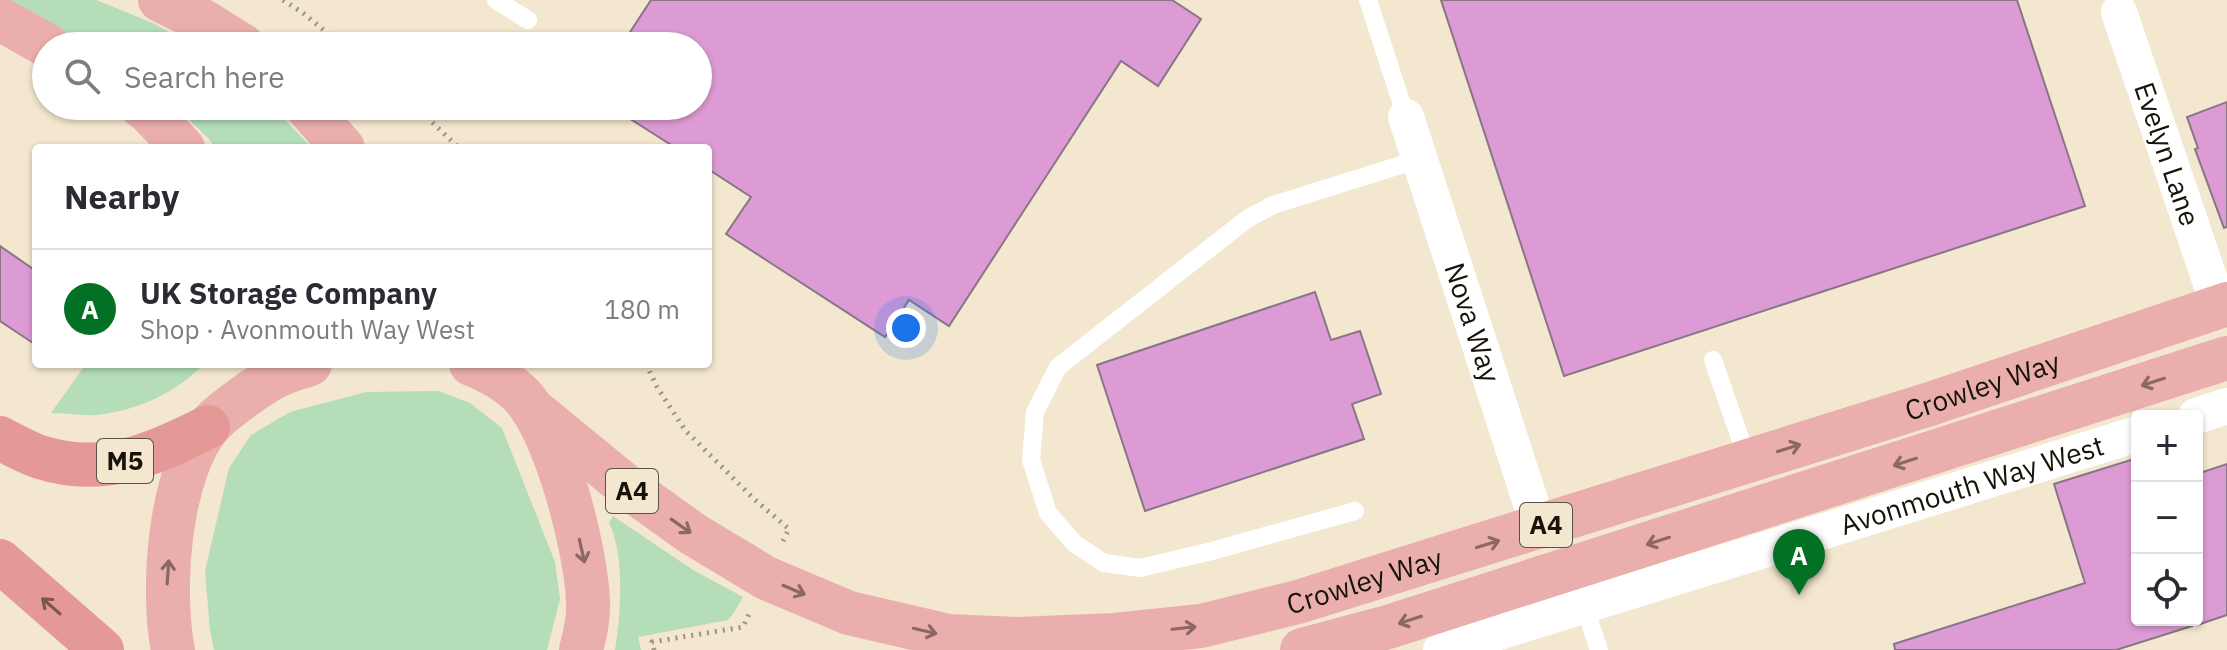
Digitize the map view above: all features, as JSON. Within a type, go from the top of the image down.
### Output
[{"type":"highway","points":[[160,0],[221,32]]},
{"type":"highway","points":[[2,21],[32,37]]},
{"type":"highway","points":[[157,120],[179,144]]},
{"type":"highway","points":[[318,120],[339,144]]},
{"type":"highway","name":"Crowley Way","points":[[480,368],[518,389],[626,486],[693,534],[766,578],[849,613],[948,636],[1017,639],[1201,626],[1298,602],[1933,403],[2223,306]]},
{"type":"highway","name":"Crowley Way","points":[[1302,650],[1388,627],[2227,358]]},
{"type":"highway","points":[[173,650],[167,575],[181,483],[191,456],[242,368]]},
{"type":"highway","points":[[214,421],[275,377],[299,368]]},
{"type":"highway","points":[[518,389],[551,448],[585,561],[589,605],[581,650]]},
{"type":"highway","name":"M5","points":[[0,438],[53,461],[92,465],[137,458],[162,450],[214,421]]},
{"type":"highway","points":[[0,561],[102,650]]},
{"type":"street","name":"Evelyn Lane","points":[[2121,6],[2214,251],[2223,306]]},
{"type":"street","name":"Nova Way","points":[[1406,117],[1539,528]]},
{"type":"street","points":[[2203,414],[2227,406]]},
{"type":"street","name":"Avonmouth Way West","points":[[1441,650],[1518,639],[1584,605],[2131,436]]},
{"type":"lane","points":[[496,0],[528,20]]},
{"type":"lane","points":[[1368,0],[1406,117]]},
{"type":"lane","points":[[1355,511],[1140,568],[1104,563],[1075,544],[1048,513],[1031,460],[1035,412],[1058,367],[1247,219],[1273,205],[1420,159]]},
{"type":"lane","points":[[1713,360],[1748,461]]},
{"type":"lane","points":[[1584,605],[1599,650]]},
{"type":"path","points":[[283,0],[326,32]]},
{"type":"path","points":[[430,120],[455,144]]},
{"type":"path","points":[[648,368],[685,430],[743,489],[789,529]]},
{"type":"green space","points":[[6,0],[96,0],[169,32],[65,32]]},
{"type":"green space","points":[[189,120],[285,120],[308,144],[213,144]]},
{"type":"green space","points":[[83,368],[200,368],[181,384],[140,405],[96,415],[51,413]]},
{"type":"green space","points":[[438,391],[470,403],[502,428],[555,562],[560,599],[547,650],[214,650],[205,571],[229,468],[251,435],[290,412],[366,392]]},
{"type":"green space","points":[[613,516],[693,570],[743,597],[728,620],[638,637],[641,650],[615,650],[620,568],[609,523]]},
{"type":"building","points":[[651,0],[1172,0],[1201,19],[1158,86],[1121,61],[949,326],[909,300],[885,337],[726,234],[751,197],[712,172],[712,144],[670,144],[632,120],[712,120],[712,32],[630,32]]},
{"type":"building","points":[[1441,0],[2017,0],[2085,206],[1564,376]]},
{"type":"building","points":[[2227,102],[2227,227],[2224,228],[2195,149],[2198,148],[2187,117]]},
{"type":"building","points":[[0,246],[32,268],[32,342],[0,321]]},
{"type":"building","points":[[1315,292],[1331,340],[1360,331],[1381,394],[1352,404],[1364,439],[1145,511],[1097,365]]},
{"type":"building","points":[[2131,460],[2131,626],[2192,626],[2116,650],[1895,650],[1894,644],[2085,583],[2054,484]]},
{"type":"building","points":[[2227,464],[2227,615],[2203,623],[2203,482],[2203,472]]},
{"type":"place","name":"UK Storage Company","points":[[1799,595]]}]
